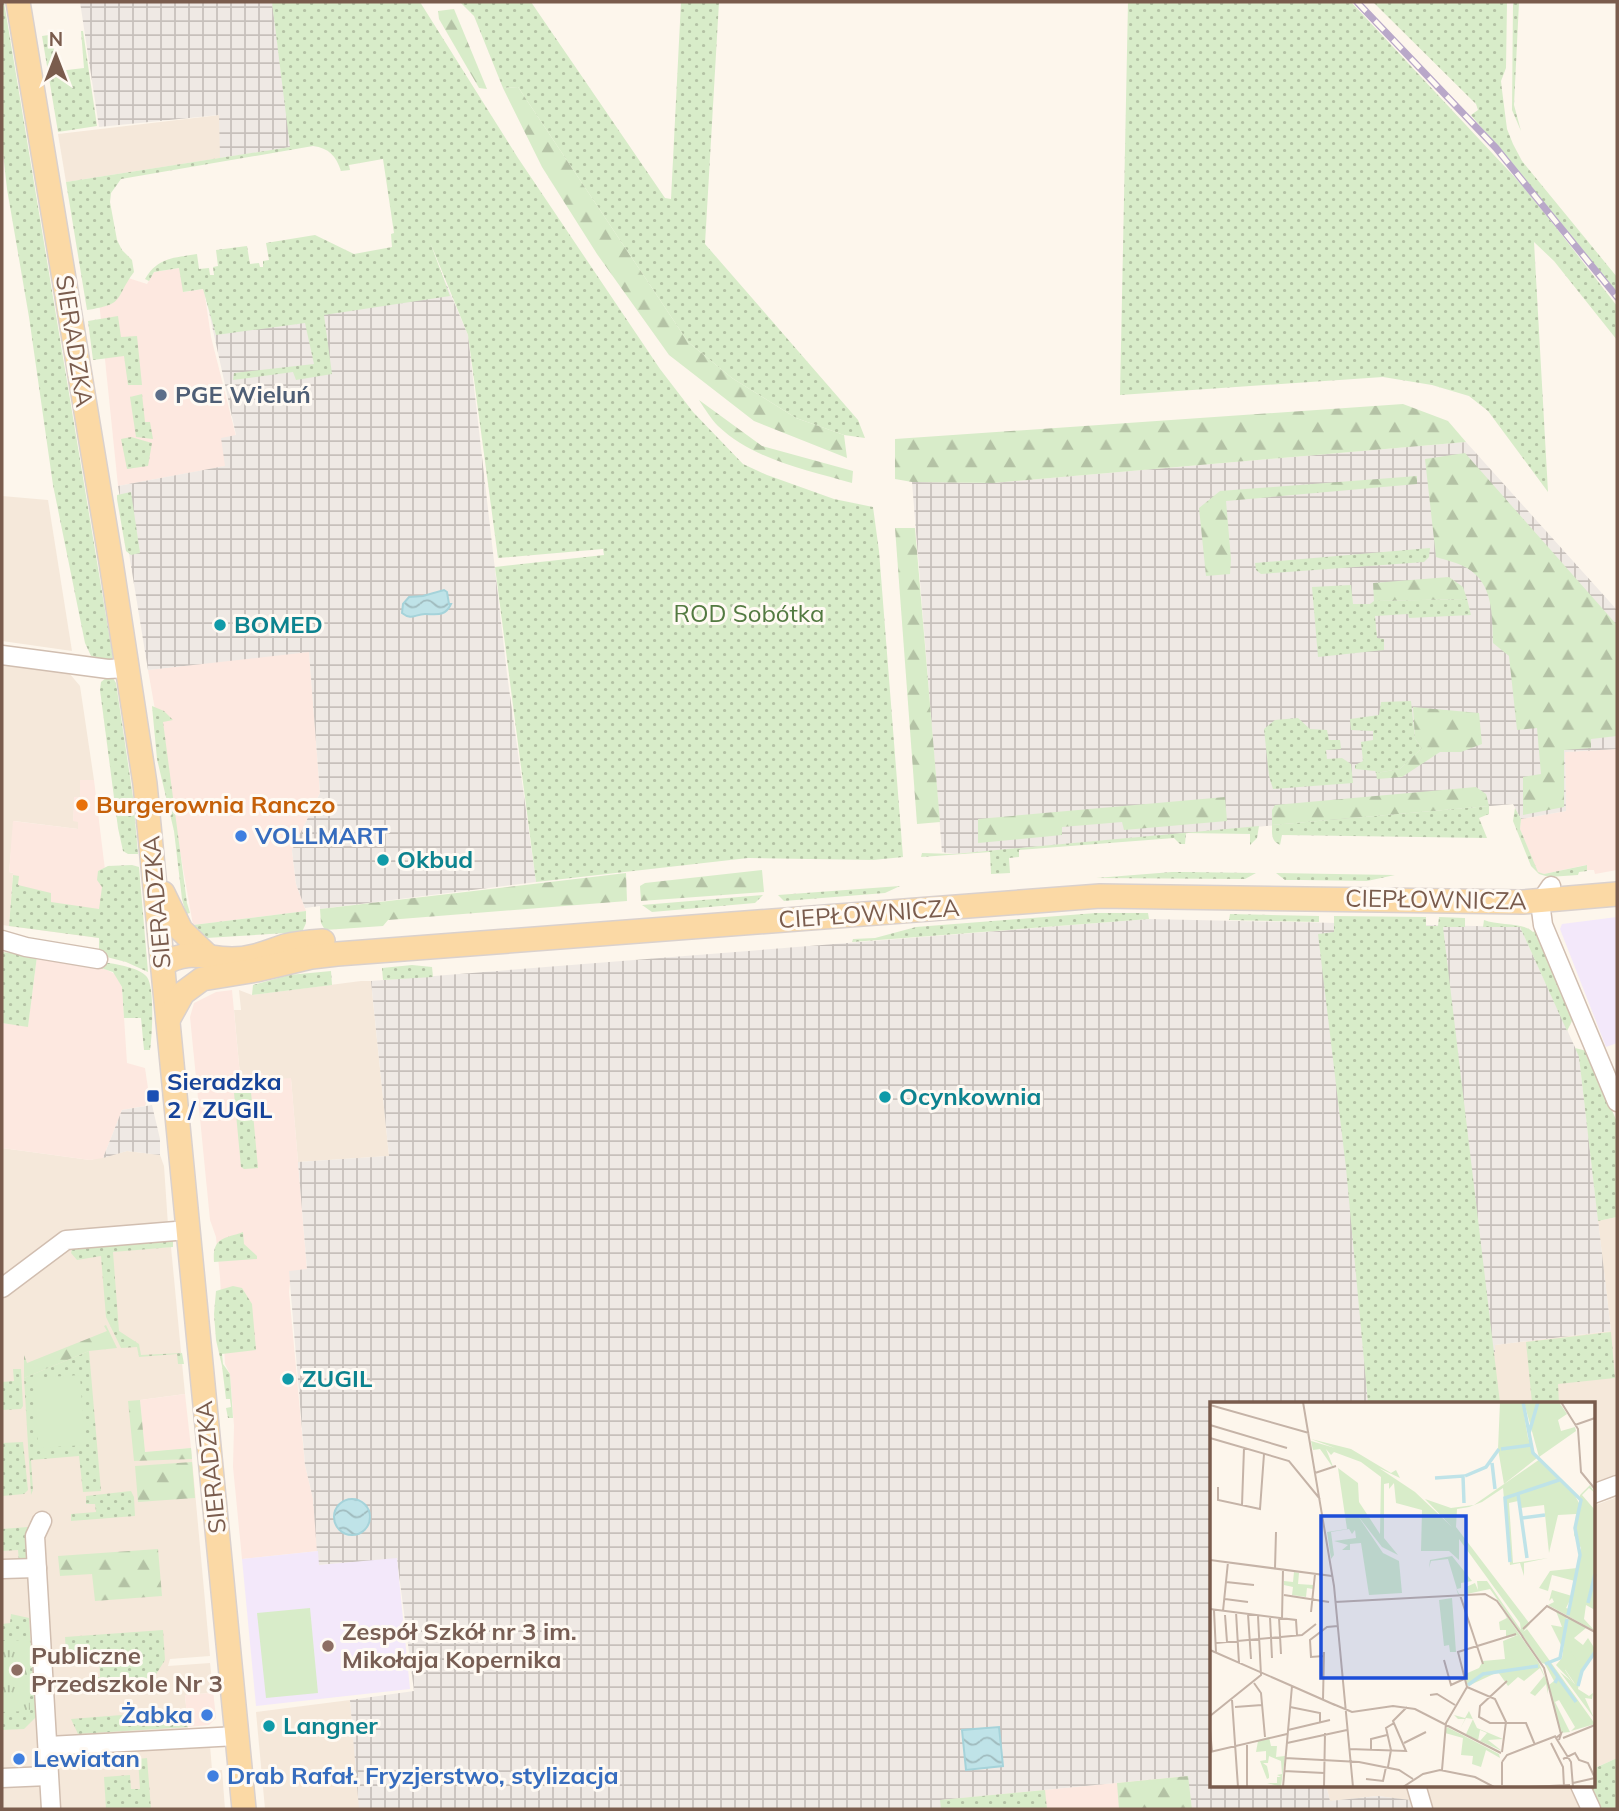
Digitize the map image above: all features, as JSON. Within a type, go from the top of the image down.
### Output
[{"type":"main road","name":"SIERADZKA","points":[[18,2],[145,784],[244,1809]]},
{"type":"main road","points":[[155,875],[181,930],[207,955]]},
{"type":"main road","name":"CIEPŁOWNICZA","points":[[163,964],[182,956],[244,958],[263,955],[292,944],[316,941],[1077,883],[1520,887],[1546,894],[1617,878]]},
{"type":"main road","name":"CIEPŁOWNICZA","points":[[202,979],[327,955],[1100,896],[1617,894]]},
{"type":"main road","points":[[163,964],[181,974],[202,979]]},
{"type":"main road","points":[[168,1020],[183,993],[202,979]]},
{"type":"street","points":[[2,655],[108,669],[128,668]]},
{"type":"street","name":"CIEPŁOWNICZA","points":[[1546,894],[1546,931],[1617,1102]]},
{"type":"street","points":[[2,940],[26,947],[98,959]]},
{"type":"street","points":[[2,1288],[66,1240],[188,1230]]},
{"type":"street","points":[[1594,1494],[1617,1485]]},
{"type":"street","points":[[41,1521],[35,1535],[51,1809]]},
{"type":"street","points":[[2,1569],[37,1568]]},
{"type":"street","points":[[48,1746],[237,1736]]},
{"type":"street","points":[[2,1778],[48,1776]]},
{"type":"street","points":[[1416,1786],[1423,1809]]},
{"type":"street","points":[[1580,1786],[1591,1809]]},
{"type":"shaded area","points":[[80,2],[272,2],[291,147],[220,158],[219,115],[99,127]]},
{"type":"shaded area","points":[[220,115],[220,158],[66,182],[58,134]]},
{"type":"shaded area","points":[[433,253],[468,335],[507,674],[536,882],[320,909],[320,906],[305,908],[296,884],[292,850],[320,793],[309,652],[148,670],[118,486],[225,466],[221,438],[236,435],[204,289]]},
{"type":"shaded area","points":[[180,268],[184,292],[204,289],[211,337],[236,436],[226,466],[118,486],[97,282],[125,277],[147,284],[154,272]]},
{"type":"shaded area","points":[[1466,442],[1617,610],[1617,749],[1565,752],[1566,811],[1521,819],[1513,804],[954,854],[942,852],[912,482],[993,483]]},
{"type":"shaded area","points":[[2,496],[48,500],[72,651],[2,641]]},
{"type":"shaded area","points":[[309,651],[320,793],[292,850],[296,884],[306,911],[193,925],[148,670]]},
{"type":"shaded area","points":[[2,664],[69,673],[80,686],[94,780],[81,780],[80,797],[75,797],[73,821],[78,821],[78,829],[14,821],[9,872],[13,873],[9,926],[2,925]]},
{"type":"shaded area","points":[[1617,749],[1617,870],[1595,874],[1594,870],[1587,870],[1586,865],[1538,873],[1520,829],[1521,819],[1566,811],[1565,752]]},
{"type":"shaded area","points":[[80,780],[94,780],[112,927],[100,938],[9,926],[13,821],[78,829],[78,822],[73,821],[74,797],[80,797]]},
{"type":"shaded area","points":[[1617,917],[1617,1043],[1606,1047],[1560,929],[1562,924]]},
{"type":"shaded area","points":[[1149,919],[1520,927],[1579,1056],[1611,1331],[1495,1345],[1495,1352],[1365,1365],[1368,1402],[1210,1402],[1210,1786],[1326,1786],[1330,1801],[1378,1796],[1410,1800],[1412,1809],[1192,1809],[1187,1776],[941,1800],[941,1809],[359,1809],[350,1700],[414,1691],[397,1559],[318,1565],[313,1499],[305,1465],[289,1271],[307,1269],[298,1162],[389,1156],[371,981]]},
{"type":"shaded area","points":[[37,956],[80,962],[105,969],[115,974],[122,987],[127,1063],[145,1068],[149,1095],[145,1106],[122,1110],[103,1158],[90,1160],[2,1148],[2,1023],[28,1026]]},
{"type":"shaded area","points":[[371,981],[389,1156],[298,1162],[291,1079],[263,1080],[262,1073],[240,1075],[234,1010],[241,1010],[239,990],[252,995]]},
{"type":"shaded area","points":[[232,990],[240,1075],[263,1073],[264,1080],[291,1078],[307,1270],[290,1282],[289,1292],[305,1465],[313,1499],[318,1551],[242,1559],[233,1467],[234,1426],[230,1374],[225,1364],[216,1237],[210,1220],[190,1017],[194,1003],[216,992]]},
{"type":"shaded area","points":[[152,1105],[160,1139],[160,1155],[127,1151],[103,1158],[122,1110]]},
{"type":"shaded area","points":[[2,1148],[90,1160],[127,1151],[160,1155],[164,1166],[168,1225],[63,1231],[2,1278]]},
{"type":"shaded area","points":[[1617,1217],[1617,1475],[1594,1484],[1594,1402],[1368,1402],[1364,1365],[1495,1352],[1494,1345],[1611,1331],[1598,1221]]},
{"type":"shaded area","points":[[112,1245],[113,1251],[171,1247],[185,1394],[140,1400],[145,1452],[191,1448],[210,1656],[170,1659],[168,1666],[210,1663],[213,1690],[210,1693],[185,1695],[187,1743],[210,1745],[212,1770],[222,1770],[225,1809],[2,1809],[2,1293],[44,1261],[72,1249]]},
{"type":"shaded area","points":[[185,1394],[191,1448],[145,1452],[140,1400]]},
{"type":"shaded area","points":[[1617,1497],[1617,1758],[1594,1769],[1594,1506]]},
{"type":"shaded area","name":"Zespół Szkół nr 3 im. Mikołaja Kopernika","points":[[318,1551],[319,1565],[397,1558],[410,1689],[256,1706],[242,1559]]},
{"type":"shaded area","points":[[213,1690],[216,1718],[209,1725],[188,1727],[185,1695],[210,1693]]},
{"type":"shaded area","points":[[350,1700],[360,1809],[265,1809],[256,1712]]},
{"type":"shaded area","points":[[1188,1776],[1192,1809],[941,1809],[940,1800]]},
{"type":"shaded area","points":[[1326,1786],[1409,1786],[1413,1801],[1378,1796],[1330,1801]]},
{"type":"shaded area","points":[[1421,1786],[1569,1786],[1580,1809],[1430,1809]]},
{"type":"green space","points":[[2,2],[113,658],[109,660],[91,656],[85,643],[53,485],[2,144]]},
{"type":"green space","name":"ROD Sobótka","points":[[272,2],[420,2],[518,158],[660,369],[693,412],[743,464],[834,499],[873,507],[879,551],[903,857],[873,860],[748,858],[536,882],[495,567],[604,555],[603,549],[498,558],[468,335],[430,242],[450,296],[324,315],[332,374],[296,380],[293,372],[233,380],[234,373],[314,364],[305,323],[216,335],[203,289],[183,292],[179,268],[154,272],[149,281],[145,279],[161,262],[197,254],[199,269],[209,268],[210,275],[214,275],[213,267],[218,266],[216,250],[247,246],[250,264],[259,263],[260,267],[263,267],[263,261],[269,260],[266,243],[315,235],[354,254],[392,247],[391,234],[394,233],[383,159],[349,165],[350,170],[341,171],[331,154],[313,146],[121,179],[111,193],[110,202],[117,240],[132,260],[134,272],[118,299],[108,305],[87,310],[66,182],[290,147]]},
{"type":"green space","points":[[460,2],[531,2],[665,198],[671,199],[681,2],[719,2],[705,244],[858,420],[865,438],[844,435],[796,418],[732,378],[688,342],[518,87],[503,88],[474,16]]},
{"type":"green space","points":[[1128,2],[1351,2],[1522,185],[1617,306],[1617,340],[1554,261],[1534,242],[1548,492],[1488,411],[1469,396],[1432,385],[1383,377],[1120,395]]},
{"type":"green space","points":[[1373,2],[1507,2],[1506,68],[1501,81],[1507,129],[1522,161],[1617,277],[1617,295],[1471,115],[1478,110],[1476,104]]},
{"type":"green space","points":[[1513,2],[1519,2],[1514,105],[1521,131],[1512,110]]},
{"type":"green space","points":[[454,9],[487,89],[479,88],[439,19],[438,11]]},
{"type":"green space","points":[[81,31],[97,126],[58,132],[42,36],[49,35],[56,46],[59,71],[84,68]]},
{"type":"green space","points":[[518,87],[688,342],[732,378],[796,418],[844,435],[847,458],[754,421],[669,355],[597,254],[542,167],[503,88]]},
{"type":"green space","points":[[118,316],[121,337],[137,336],[142,385],[128,385],[124,356],[93,360],[88,321]]},
{"type":"green space","points":[[142,394],[145,422],[150,422],[153,439],[136,437],[130,397]]},
{"type":"green space","points":[[699,400],[762,446],[853,471],[852,483],[764,456],[732,438],[718,426]]},
{"type":"green space","points":[[1403,404],[1448,421],[1466,442],[993,483],[912,482],[895,479],[895,439]]},
{"type":"green space","points":[[131,437],[152,443],[148,466],[127,469],[121,439]]},
{"type":"green space","points":[[1465,453],[1617,625],[1617,736],[1591,739],[1591,748],[1564,750],[1564,807],[1523,815],[1523,777],[1541,774],[1537,728],[1517,730],[1509,656],[1493,643],[1490,601],[1482,583],[1467,568],[1436,557],[1425,459]]},
{"type":"green space","points":[[1417,476],[1417,484],[1226,501],[1230,574],[1206,576],[1199,508],[1220,491]]},
{"type":"green space","points":[[131,492],[140,553],[131,555],[126,551],[117,495]]},
{"type":"green space","points":[[895,528],[915,528],[940,822],[917,824]]},
{"type":"green space","points":[[1430,548],[1429,557],[1424,562],[1261,574],[1256,570],[1255,563]]},
{"type":"green space","points":[[1449,577],[1463,587],[1467,599],[1374,601],[1373,583]]},
{"type":"green space","points":[[1351,585],[1353,604],[1467,599],[1471,615],[1409,618],[1408,614],[1375,616],[1377,638],[1384,639],[1384,650],[1318,657],[1312,587]]},
{"type":"green space","points":[[106,678],[113,678],[116,683],[133,797],[138,854],[123,851],[118,828],[100,690],[101,682]]},
{"type":"green space","points":[[1411,701],[1415,739],[1422,748],[1400,769],[1376,773],[1355,769],[1355,765],[1363,761],[1361,742],[1373,740],[1373,731],[1351,730],[1350,719],[1379,715],[1381,702]]},
{"type":"green space","points":[[152,706],[164,711],[173,720],[163,722],[190,913],[186,914],[174,831],[157,759]]},
{"type":"green space","points":[[1413,707],[1479,713],[1482,744],[1461,752],[1440,752],[1402,777],[1377,779],[1376,773],[1400,769],[1422,748],[1415,739]]},
{"type":"green space","points":[[1298,718],[1310,729],[1327,730],[1329,740],[1340,740],[1341,749],[1326,750],[1327,759],[1342,758],[1351,764],[1353,783],[1273,789],[1264,729],[1275,720]]},
{"type":"green space","points":[[1476,787],[1486,794],[1489,806],[1272,825],[1272,810],[1275,805]]},
{"type":"green space","points":[[1225,797],[1227,821],[1124,830],[1122,822],[1062,827],[1062,835],[978,843],[978,819]]},
{"type":"green space","points":[[1489,806],[1489,814],[1479,818],[1487,838],[1282,835],[1280,845],[1272,834],[1272,825]]},
{"type":"green space","points":[[1515,808],[1521,819],[1520,829],[1538,872],[1544,874],[1587,865],[1587,871],[1579,872],[1578,875],[1549,877],[1539,874],[1531,866],[1513,821]]},
{"type":"green space","points":[[1259,826],[1257,838],[1250,845],[1250,834],[1186,833],[1185,844],[1180,844],[1174,838],[1019,850],[1019,857],[1009,858],[1010,873],[991,874],[990,852],[921,857],[922,853],[954,854]]},
{"type":"green space","points":[[108,866],[139,867],[148,972],[126,962],[99,955],[99,938],[9,926],[13,875],[19,876],[18,885],[51,893],[51,902],[99,909],[102,887],[97,880],[98,871]]},
{"type":"green space","points":[[762,870],[764,892],[641,901],[640,886],[645,883]]},
{"type":"green space","points":[[1172,872],[1256,873],[1245,879],[1096,878]]},
{"type":"green space","points":[[626,873],[627,901],[388,920],[383,926],[325,930],[321,923],[320,909]]},
{"type":"green space","points":[[1276,873],[1395,875],[1367,881],[1285,880]]},
{"type":"green space","points":[[900,886],[885,893],[784,901],[778,895]]},
{"type":"green space","points":[[763,895],[755,903],[652,912],[642,905]]},
{"type":"green space","points":[[306,911],[306,923],[302,932],[206,938],[193,925]]},
{"type":"green space","points":[[1096,913],[1148,913],[1149,919],[852,942],[853,939],[875,938],[916,927]]},
{"type":"green space","points":[[1230,914],[1319,916],[1319,922],[1229,920]]},
{"type":"green space","points":[[1334,916],[1426,917],[1426,926],[1438,926],[1439,917],[1465,918],[1465,927],[1443,927],[1500,1402],[1368,1402],[1346,1168],[1318,934],[1334,932]]},
{"type":"green space","points":[[1484,920],[1524,927],[1533,932],[1537,930],[1573,1019],[1567,1031],[1520,927],[1483,927]]},
{"type":"green space","points":[[2,952],[37,956],[28,1027],[2,1023]]},
{"type":"green space","points":[[98,961],[131,968],[147,977],[152,1002],[150,1050],[144,1050],[141,1018],[124,1018],[122,987],[113,972],[98,967]]},
{"type":"green space","points":[[412,965],[432,967],[433,977],[383,980],[382,968]]},
{"type":"green space","points":[[331,971],[332,985],[252,995],[253,985],[289,975]]},
{"type":"green space","points":[[1575,1048],[1587,1051],[1617,1122],[1617,1217],[1598,1221],[1579,1057]]},
{"type":"green space","points":[[251,1092],[258,1168],[244,1169],[241,1167],[234,1093]]},
{"type":"green space","points":[[243,1232],[244,1244],[257,1259],[214,1262],[217,1243]]},
{"type":"green space","points":[[173,1241],[173,1247],[113,1252],[119,1331],[139,1344],[141,1355],[182,1353],[184,1364],[178,1364],[177,1354],[139,1357],[137,1347],[121,1348],[106,1317],[101,1256],[77,1260],[71,1253],[72,1249]]},
{"type":"green space","points":[[233,1286],[242,1288],[252,1304],[256,1350],[222,1354],[223,1364],[230,1374],[233,1418],[228,1418],[226,1408],[231,1407],[230,1399],[226,1399],[214,1314],[216,1291]]},
{"type":"green space","points":[[106,1325],[117,1348],[89,1351],[24,1378],[24,1355],[27,1363],[107,1331],[104,1326]]},
{"type":"green space","points":[[1611,1332],[1615,1378],[1558,1384],[1559,1402],[1532,1402],[1526,1342]]},
{"type":"green space","points":[[89,1351],[101,1491],[83,1492],[79,1456],[31,1460],[31,1495],[24,1378]]},
{"type":"green space","points":[[13,1369],[21,1369],[23,1406],[21,1409],[2,1410],[2,1382],[14,1381]]},
{"type":"green space","points":[[80,1375],[85,1445],[38,1448],[34,1378]]},
{"type":"green space","points":[[140,1400],[145,1452],[191,1448],[192,1459],[134,1461],[128,1401]]},
{"type":"green space","points":[[23,1442],[28,1490],[24,1494],[2,1496],[2,1443]]},
{"type":"green space","points":[[192,1462],[195,1498],[138,1502],[135,1466]]},
{"type":"green space","points":[[131,1491],[135,1516],[71,1521],[71,1514],[96,1512],[95,1504],[86,1504],[86,1496]]},
{"type":"green space","points":[[28,1527],[29,1553],[19,1562],[18,1550],[2,1551],[2,1529]]},
{"type":"green space","points":[[158,1549],[162,1596],[95,1601],[92,1574],[60,1576],[58,1556]]},
{"type":"green space","points":[[310,1608],[318,1693],[266,1698],[257,1613]]},
{"type":"green space","name":"Publiczne Przedszkole Nr 3","points":[[11,1614],[29,1618],[36,1717],[24,1729],[2,1730],[2,1624],[10,1623]]},
{"type":"green space","points":[[163,1630],[165,1660],[153,1679],[86,1685],[84,1678],[100,1677],[99,1655],[74,1658],[73,1653],[66,1653],[65,1637]]},
{"type":"green space","points":[[27,1640],[30,1711],[2,1712],[2,1641]]},
{"type":"green space","points":[[172,1711],[176,1721],[187,1720],[188,1727],[78,1734],[71,1719]]},
{"type":"green space","points":[[147,1758],[151,1809],[106,1809],[104,1777],[130,1775],[131,1789],[140,1789],[138,1759]]},
{"type":"green space","points":[[1617,1758],[1617,1809],[1599,1809],[1588,1786],[1594,1786],[1594,1769]]},
{"type":"green space","points":[[1188,1776],[1192,1809],[1119,1809],[1117,1783]]},
{"type":"green space","points":[[1045,1790],[1047,1809],[941,1809],[940,1800]]},
{"type":"water","points":[[444,590],[451,604],[443,613],[411,617],[402,613],[403,604],[409,597]]},
{"type":"water","points":[[352,1499],[365,1504],[370,1517],[365,1530],[352,1535],[339,1530],[334,1517],[339,1504]]},
{"type":"water","points":[[999,1727],[1003,1766],[966,1770],[962,1730]]},
{"type":"railway","points":[[1357,2],[1496,148],[1617,297]]},
{"type":"place","name":"PGE Wieluń","points":[[161,395]]},
{"type":"place","name":"BOMED","points":[[220,625]]},
{"type":"place","name":"Burgerownia Ranczo","points":[[82,805]]},
{"type":"place","name":"VOLLMART","points":[[241,836]]},
{"type":"place","name":"Okbud","points":[[383,860]]},
{"type":"place","name":"Sieradzka 2 / ZUGIL","points":[[153,1096]]},
{"type":"place","name":"Ocynkownia","points":[[885,1097]]},
{"type":"place","name":"ZUGIL","points":[[288,1379]]},
{"type":"place","name":"Zespół Szkół nr 3 im. Mikołaja Kopernika","points":[[328,1646]]},
{"type":"place","name":"Publiczne Przedszkole Nr 3","points":[[17,1670]]},
{"type":"place","name":"Żabka","points":[[207,1715]]},
{"type":"place","name":"Langner","points":[[269,1726]]},
{"type":"place","name":"Lewiatan","points":[[19,1759]]},
{"type":"place","name":"Drab Rafał. Fryzjerstwo, stylizacja","points":[[213,1776]]}]
